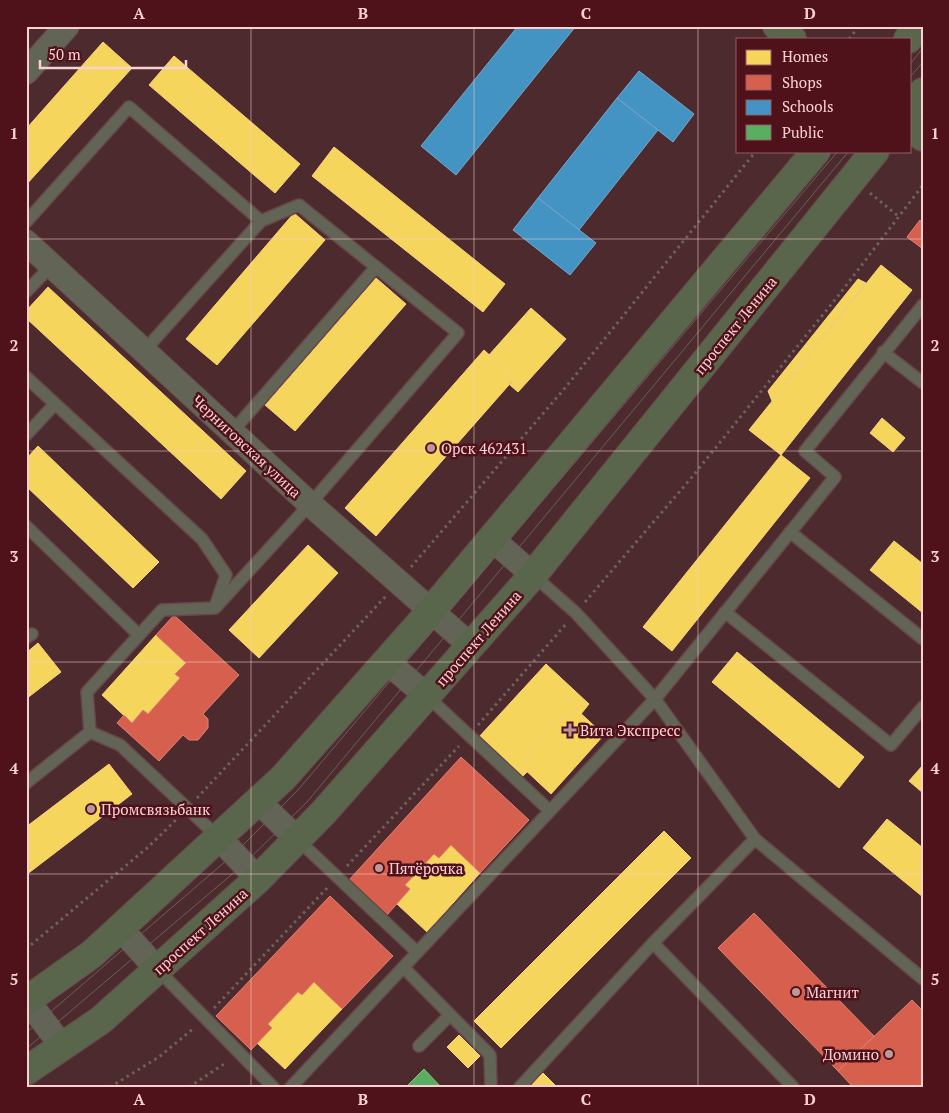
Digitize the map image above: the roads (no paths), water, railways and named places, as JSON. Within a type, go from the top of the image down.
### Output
[{"type":"main road","points":[[777,26],[791,38]]},
{"type":"main road","points":[[909,38],[918,26]]},
{"type":"main road","points":[[912,105],[923,92]]},
{"type":"main road","points":[[912,129],[923,137]]},
{"type":"main road","points":[[27,1000],[92,954],[283,778],[430,611],[815,152]]},
{"type":"main road","name":"проспект Ленина","points":[[26,1071],[101,1020],[258,879],[297,839],[427,696],[533,575],[874,152]]},
{"type":"street","points":[[26,72],[66,26]]},
{"type":"street","name":"Черниговская улица","points":[[26,242],[310,504],[471,646]]},
{"type":"street","points":[[491,538],[533,575]]},
{"type":"street","points":[[386,661],[427,696]]},
{"type":"street","points":[[258,801],[297,839]]},
{"type":"street","points":[[219,838],[258,879]]},
{"type":"street","points":[[120,928],[157,969]]},
{"type":"street","points":[[27,1000],[62,1046]]},
{"type":"lane","points":[[26,222],[129,107],[261,221]]},
{"type":"lane","points":[[90,732],[87,692],[162,610],[215,608],[310,504],[458,332],[299,205],[261,221],[144,351]]},
{"type":"lane","points":[[26,292],[52,265]]},
{"type":"lane","points":[[232,432],[376,267]]},
{"type":"lane","points":[[291,1087],[655,699],[835,477],[805,451],[883,352],[923,305]]},
{"type":"lane","points":[[883,352],[923,383]]},
{"type":"lane","points":[[26,377],[202,539],[226,575],[215,608]]},
{"type":"lane","points":[[26,435],[55,404]]},
{"type":"lane","points":[[26,526],[139,635]]},
{"type":"lane","points":[[790,532],[923,639]]},
{"type":"lane","points":[[533,575],[576,613],[655,699],[755,839],[923,980]]},
{"type":"lane","points":[[725,612],[891,745],[923,707]]},
{"type":"lane","points":[[427,696],[550,811]]},
{"type":"lane","points":[[26,782],[90,732]]},
{"type":"lane","points":[[90,732],[120,745],[219,838]]},
{"type":"lane","points":[[297,839],[417,952]]},
{"type":"lane","points":[[520,1087],[653,942],[755,839]]},
{"type":"lane","points":[[653,942],[793,1087]]},
{"type":"lane","points":[[404,968],[490,1056],[491,1087]]},
{"type":"lane","points":[[157,969],[274,1087]]},
{"type":"lane","points":[[419,1046],[449,1016]]},
{"type":"tram line","points":[[912,62],[923,48]]},
{"type":"tram line","points":[[912,75],[923,62]]},
{"type":"tram line","points":[[26,1033],[234,854],[298,790],[837,152]]},
{"type":"tram line","points":[[26,1049],[244,864],[307,802],[848,152]]},
{"type":"place","name":"Орск 462431","points":[[431,448]]},
{"type":"place","name":"Вита Экспресс","points":[[570,730]]},
{"type":"place","name":"Промсвязьбанк","points":[[91,809]]},
{"type":"place","name":"Пятёрочка","points":[[379,868]]},
{"type":"place","name":"Магнит","points":[[796,992]]},
{"type":"place","name":"Домино","points":[[889,1054]]}]
